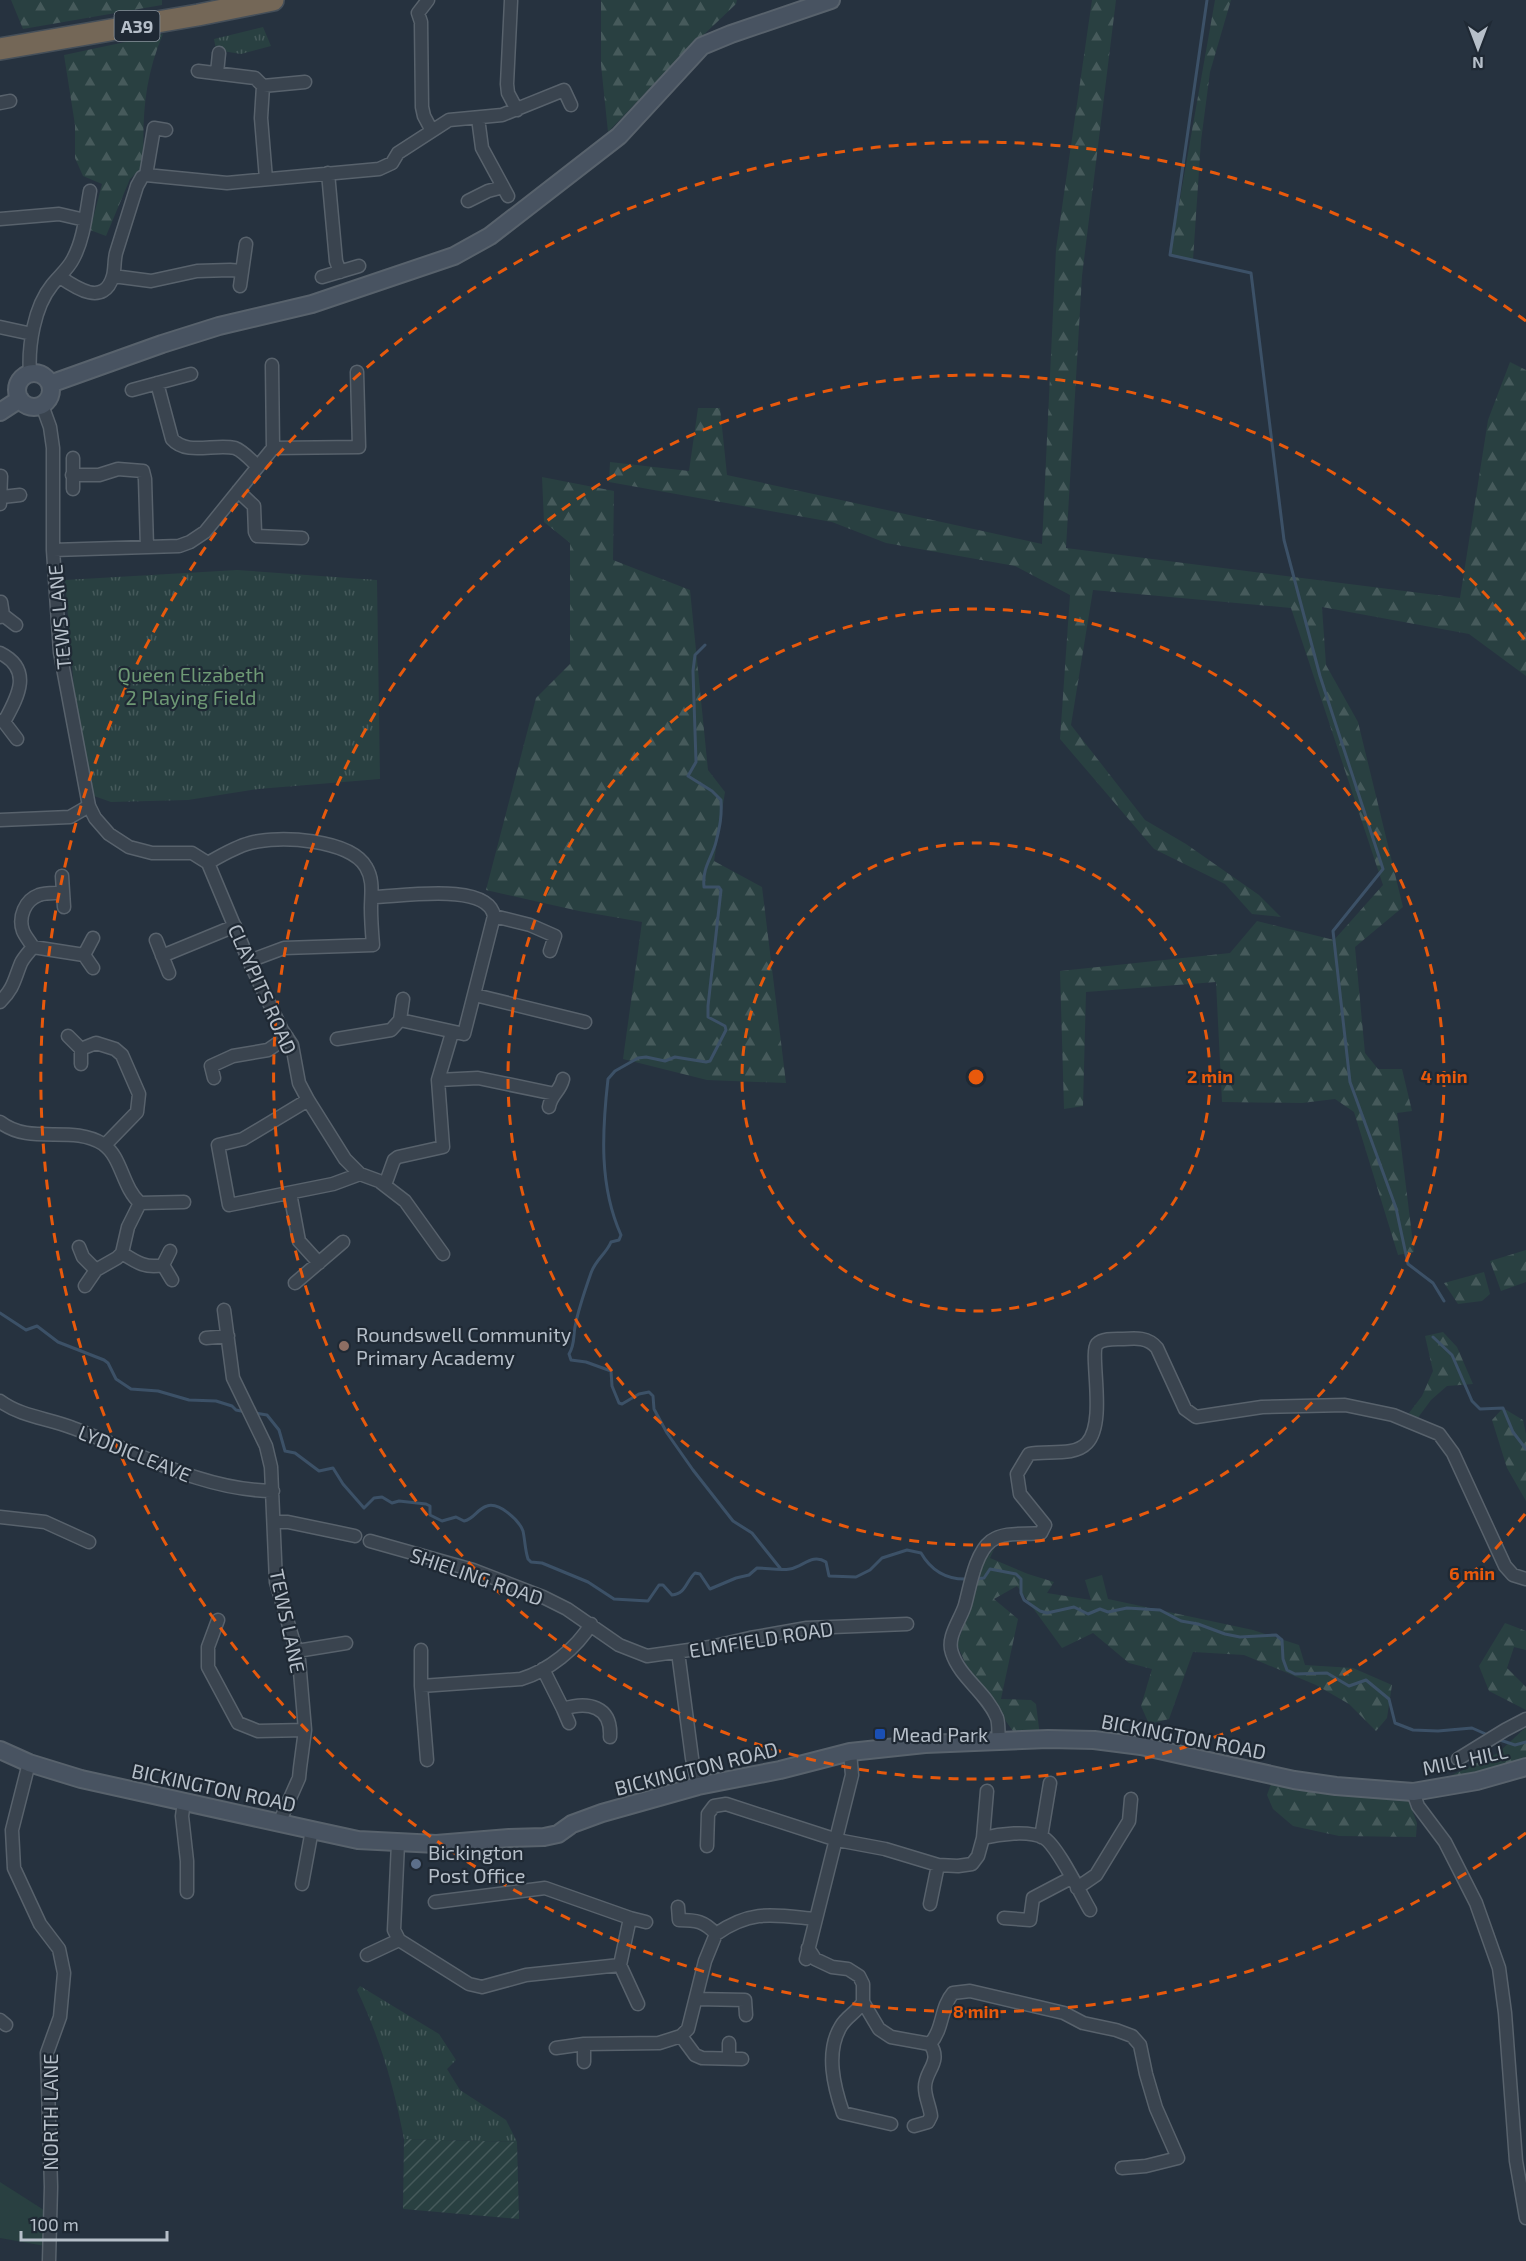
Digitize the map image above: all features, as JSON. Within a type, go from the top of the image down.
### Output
[{"type":"highway","name":"A39","points":[[0,49],[273,0]]},
{"type":"main road","points":[[50,384],[162,344],[219,326],[312,304],[454,256],[490,236],[619,136],[702,46],[831,0]]},
{"type":"main road","points":[[30,374],[43,376],[50,384],[49,398],[42,405],[29,406],[20,399],[18,394],[20,381],[30,374]]},
{"type":"main road","points":[[0,412],[20,399]]},
{"type":"main road","name":"BICKINGTON ROAD","points":[[0,1750],[30,1763],[81,1779],[358,1840],[398,1843],[436,1844],[544,1837],[558,1834],[572,1824],[602,1813],[698,1786],[780,1770],[850,1752],[926,1744],[1094,1740],[1141,1746],[1305,1781],[1336,1786],[1413,1792]]},
{"type":"main road","name":"MILL HILL","points":[[1413,1792],[1477,1781],[1526,1767]]},
{"type":"street","points":[[428,0],[418,13],[421,22],[422,107],[432,131]]},
{"type":"street","points":[[513,0],[507,84],[508,93],[517,110]]},
{"type":"street","points":[[217,73],[219,53]]},
{"type":"street","points":[[198,71],[255,78],[263,86],[261,118],[266,179]]},
{"type":"street","points":[[263,86],[305,82]]},
{"type":"street","points":[[146,175],[227,183],[379,169],[392,163],[398,153],[449,120],[501,115],[564,90],[571,105]]},
{"type":"street","points":[[468,201],[488,191],[505,191],[482,148],[478,118]]},
{"type":"street","points":[[60,277],[75,287],[92,293],[104,290],[113,276],[115,257],[139,181],[146,175],[154,128],[166,130]]},
{"type":"street","points":[[328,173],[336,261],[340,272]]},
{"type":"street","points":[[30,374],[32,334],[44,299],[73,259],[85,220],[90,191]]},
{"type":"street","points":[[0,219],[59,214],[85,220]]},
{"type":"street","points":[[240,286],[246,244]]},
{"type":"street","points":[[322,278],[359,266]]},
{"type":"street","points":[[113,276],[151,281],[197,271],[242,271]]},
{"type":"street","points":[[0,327],[32,334]]},
{"type":"street","points":[[53,550],[179,546],[198,538],[273,448],[272,365]]},
{"type":"street","points":[[273,448],[359,447],[357,372]]},
{"type":"street","points":[[132,390],[191,374]]},
{"type":"street","points":[[157,383],[172,439],[188,448],[238,449],[257,466]]},
{"type":"street","name":"TEWS LANE","points":[[42,405],[50,427],[53,447],[53,550],[60,652],[89,806],[101,825],[118,841],[140,851],[152,853],[192,853],[208,863]]},
{"type":"street","points":[[73,489],[74,458]]},
{"type":"street","points":[[72,474],[99,474],[118,469],[143,471],[147,547]]},
{"type":"street","points":[[1,476],[1,500],[20,495]]},
{"type":"street","points":[[238,491],[254,506],[257,536],[302,538]]},
{"type":"street","points":[[1,602],[2,616],[16,625]]},
{"type":"street","points":[[0,653],[18,670],[21,680],[19,694],[2,722],[17,739]]},
{"type":"street","points":[[0,820],[70,817],[89,806]]},
{"type":"street","points":[[208,863],[242,845],[293,839],[309,841],[347,852],[362,861],[370,878],[373,945],[284,948],[249,961]]},
{"type":"street","name":"CLAYPITS ROAD","points":[[208,863],[249,961],[282,1030],[292,1045],[299,1083],[308,1100],[345,1160],[360,1174],[379,1181],[405,1201],[443,1254]]},
{"type":"street","points":[[62,876],[64,907]]},
{"type":"street","points":[[63,893],[40,894],[30,900],[21,918],[22,930],[33,947],[84,955],[93,968]]},
{"type":"street","points":[[372,897],[434,893],[460,895],[484,902],[490,906],[494,916],[464,1034],[400,1020]]},
{"type":"street","points":[[494,916],[530,925],[555,936],[550,951]]},
{"type":"street","points":[[162,956],[235,926]]},
{"type":"street","points":[[84,955],[93,938]]},
{"type":"street","points":[[156,940],[169,973]]},
{"type":"street","points":[[0,1002],[10,993],[22,961],[33,947]]},
{"type":"street","points":[[475,995],[585,1022]]},
{"type":"street","points":[[337,1040],[391,1030],[400,1020],[403,999]]},
{"type":"street","points":[[385,1185],[394,1160],[398,1157],[443,1147],[438,1080],[452,1033]]},
{"type":"street","points":[[68,1036],[81,1049],[81,1064]]},
{"type":"street","points":[[214,1078],[211,1066],[234,1056],[268,1050],[288,1037]]},
{"type":"street","points":[[81,1049],[96,1043],[115,1049],[122,1055],[139,1094],[138,1112],[105,1145]]},
{"type":"street","points":[[438,1080],[478,1078],[555,1094]]},
{"type":"street","points":[[549,1107],[550,1100],[561,1089],[563,1079]]},
{"type":"street","points":[[308,1100],[243,1139],[218,1145],[229,1205],[333,1185],[360,1174]]},
{"type":"street","points":[[0,1122],[17,1132],[86,1136],[105,1145],[118,1164],[132,1196],[140,1203],[184,1202]]},
{"type":"street","points":[[290,1193],[299,1241],[319,1263]]},
{"type":"street","points":[[85,1286],[96,1270],[122,1253],[128,1227],[140,1203]]},
{"type":"street","points":[[295,1283],[343,1242]]},
{"type":"street","points":[[79,1247],[84,1257],[96,1270]]},
{"type":"street","points":[[122,1253],[139,1264],[152,1268],[163,1265],[170,1251]]},
{"type":"street","points":[[163,1265],[172,1280]]},
{"type":"street","name":"TEWS LANE","points":[[224,1310],[233,1378],[266,1446],[273,1491],[276,1582],[299,1660],[305,1730],[299,1778],[279,1823]]},
{"type":"street","points":[[206,1338],[228,1336]]},
{"type":"street","points":[[999,1741],[997,1719],[959,1667],[951,1652],[956,1626],[977,1564],[985,1548],[992,1541],[1005,1536],[1041,1533],[1044,1530],[1044,1525],[1020,1494],[1017,1487],[1017,1474],[1029,1454],[1069,1451],[1087,1444],[1094,1431],[1096,1417],[1097,1378],[1094,1350],[1098,1343],[1105,1340],[1138,1338],[1152,1341],[1185,1409],[1196,1417],[1262,1407],[1345,1405],[1393,1415],[1439,1434],[1453,1453],[1505,1566],[1513,1575],[1526,1579]]},
{"type":"street","name":"LYDDICLEAVE","points":[[0,1401],[26,1415],[70,1427],[202,1481],[228,1487],[273,1491]]},
{"type":"street","points":[[0,1517],[45,1522],[89,1542]]},
{"type":"street","points":[[274,1522],[288,1522],[355,1536]]},
{"type":"street","name":"SHIELING ROAD","points":[[370,1541],[473,1570],[543,1597],[591,1624],[619,1645],[636,1653],[647,1656],[678,1652]]},
{"type":"street","points":[[218,1620],[208,1647],[208,1667],[238,1723],[258,1731],[305,1730]]},
{"type":"street","points":[[421,1686],[521,1679],[532,1676],[574,1647],[584,1637],[591,1624]]},
{"type":"street","name":"ELMFIELD ROAD","points":[[698,1786],[692,1758],[678,1652],[807,1628],[910,1624]]},
{"type":"street","points":[[297,1651],[346,1643]]},
{"type":"street","points":[[421,1650],[421,1686],[427,1760]]},
{"type":"street","points":[[543,1669],[568,1723]]},
{"type":"street","points":[[563,1709],[575,1705],[591,1706],[600,1710],[608,1718],[614,1730]]},
{"type":"street","points":[[1458,1759],[1526,1719]]},
{"type":"street","points":[[850,1752],[852,1775],[807,1954],[831,1967],[848,1969],[859,1976],[863,1984],[863,2002],[859,2010],[848,2016],[839,2028],[834,2049],[833,2080],[843,2113],[891,2124]]},
{"type":"street","name":"NORTH LANE","points":[[30,1763],[12,1830],[14,1868],[40,1924],[59,1949],[64,1973],[60,2017],[47,2053],[51,2187],[49,2261]]},
{"type":"street","points":[[1041,1837],[1050,1783]]},
{"type":"street","points":[[707,1846],[708,1814],[714,1806],[726,1804],[837,1840],[885,1849],[938,1865],[972,1864],[978,1856],[983,1838],[987,1791]]},
{"type":"street","points":[[1413,1792],[1418,1806],[1445,1842],[1476,1903],[1499,1968],[1505,2013],[1516,2162],[1526,2218]]},
{"type":"street","points":[[1004,1918],[1030,1920],[1033,1898],[1096,1875],[1129,1821],[1131,1799]]},
{"type":"street","points":[[184,1802],[182,1816],[187,1861],[187,1892]]},
{"type":"street","points":[[302,1884],[312,1830]]},
{"type":"street","points":[[983,1838],[1002,1833],[1041,1837],[1051,1843],[1090,1910]]},
{"type":"street","points":[[398,1843],[393,1930],[399,1940],[469,1984],[482,1987],[526,1975],[620,1965]]},
{"type":"street","points":[[930,1904],[938,1865]]},
{"type":"street","points":[[435,1902],[545,1888],[646,1922]]},
{"type":"street","points":[[678,1907],[674,1921],[696,1920],[707,1924],[716,1934]]},
{"type":"street","points":[[556,2048],[584,2044],[659,2043],[681,2036],[688,2029],[705,1961],[716,1934],[733,1922],[748,1917],[770,1915],[815,1919]]},
{"type":"street","points":[[630,1918],[620,1965],[638,2004]]},
{"type":"street","points":[[368,1955],[399,1940]]},
{"type":"street","points":[[930,2044],[938,2034],[948,1999],[953,1993],[970,1991],[1064,2013],[1083,2023],[1132,2036],[1140,2045],[1156,2108],[1178,2158],[1146,2166],[1122,2168]]},
{"type":"street","points":[[697,1999],[745,2000],[746,2015]]},
{"type":"street","points":[[863,2002],[879,2029],[891,2037],[930,2044],[934,2050],[933,2068],[925,2079],[924,2091],[931,2116],[927,2122],[914,2126]]},
{"type":"street","points":[[681,2036],[695,2055],[702,2058],[742,2059]]},
{"type":"street","points":[[729,2043],[729,2059]]},
{"type":"street","points":[[584,2044],[584,2062]]},
{"type":"green space","points":[[11,0],[162,0],[162,5],[23,29]]},
{"type":"green space","points":[[601,0],[737,0],[736,4],[675,62],[608,132],[601,65]]},
{"type":"green space","points":[[1092,0],[1116,0],[1082,276],[1066,548],[1460,598],[1488,420],[1510,362],[1526,370],[1526,676],[1469,634],[1322,607],[1326,665],[1358,722],[1403,907],[1355,947],[1365,1053],[1378,1069],[1402,1069],[1412,1111],[1397,1113],[1414,1252],[1398,1255],[1354,1112],[1335,1099],[1302,1103],[1222,1102],[1216,982],[1086,992],[1083,1106],[1064,1109],[1060,971],[1230,953],[1257,921],[1334,940],[1383,885],[1291,608],[1093,590],[1071,725],[1145,820],[1186,844],[1259,895],[1281,917],[1252,914],[1225,884],[1154,849],[1060,739],[1070,595],[1015,566],[886,543],[832,522],[609,482],[610,462],[689,471],[698,408],[720,408],[727,475],[1042,544],[1056,249]]},
{"type":"green space","points":[[1215,0],[1231,0],[1210,72],[1201,141],[1193,260],[1170,255]]},
{"type":"green space","points":[[263,27],[271,46],[241,54],[216,50],[214,39]]},
{"type":"green space","points":[[163,34],[148,83],[143,132],[144,166],[130,179],[106,236],[90,230],[102,184],[83,176],[75,158],[75,125],[64,55]]},
{"type":"green space","points":[[542,477],[614,491],[613,560],[690,590],[708,770],[725,792],[714,861],[762,887],[786,1083],[707,1080],[623,1059],[642,922],[579,911],[486,890],[536,698],[570,664],[570,543],[544,522]]},
{"type":"green space","name":"Queen Elizabeth 2 Playing Field","points":[[237,570],[377,580],[380,779],[258,789],[188,800],[111,802],[94,796],[74,690],[65,580]]},
{"type":"green space","points":[[1526,1250],[1526,1282],[1501,1291],[1490,1261]]},
{"type":"green space","points":[[1484,1272],[1490,1294],[1482,1301],[1458,1304],[1444,1283]]},
{"type":"green space","points":[[1443,1332],[1457,1347],[1473,1384],[1447,1386],[1431,1400],[1417,1419],[1409,1413],[1422,1396],[1433,1371],[1425,1336]]},
{"type":"green space","points":[[1503,1408],[1523,1420],[1526,1434],[1526,1501],[1507,1468],[1492,1420]]},
{"type":"green space","points":[[995,1547],[990,1558],[1054,1582],[1047,1593],[1091,1600],[1085,1580],[1102,1575],[1108,1599],[1253,1630],[1299,1645],[1305,1665],[1353,1668],[1392,1685],[1387,1718],[1376,1731],[1349,1704],[1316,1685],[1244,1655],[1193,1652],[1169,1719],[1149,1724],[1141,1706],[1152,1669],[1129,1663],[1093,1633],[1062,1648],[1017,1586],[994,1599],[1018,1619],[1001,1699],[1031,1700],[1036,1704],[1040,1736],[1015,1734],[966,1665],[957,1644],[981,1566]]},
{"type":"green space","points":[[1505,1623],[1526,1631],[1526,1650],[1514,1647],[1507,1668],[1526,1687],[1526,1710],[1489,1691],[1479,1666]]},
{"type":"green space","points":[[1526,1727],[1526,1757],[1490,1771],[1450,1776],[1498,1753]]},
{"type":"green space","points":[[1272,1781],[1408,1799],[1417,1823],[1416,1837],[1339,1836],[1293,1826],[1273,1809],[1267,1795]]},
{"type":"green space","points":[[360,1986],[439,2034],[456,2060],[447,2069],[460,2090],[506,2120],[517,2142],[404,2139],[385,2063],[373,2026],[357,1990]]},
{"type":"green space","points":[[404,2139],[517,2142],[519,2219],[403,2209]]},
{"type":"green space","points":[[0,2182],[47,2212],[45,2246],[0,2238]]},
{"type":"waterway","points":[[1207,0],[1170,255],[1251,273],[1284,540],[1320,676],[1383,869],[1333,931],[1350,1082],[1396,1208],[1408,1264],[1433,1283],[1444,1301]]},
{"type":"waterway","points":[[705,645],[695,655],[693,671],[696,762],[688,776],[712,791],[721,800],[719,831],[706,868],[704,887],[719,887],[721,890],[708,1017],[725,1026],[726,1030],[710,1061],[675,1057],[665,1061],[646,1057],[638,1058],[615,1071],[608,1079],[604,1119],[604,1158],[609,1197],[621,1235],[619,1240],[611,1242],[593,1268],[580,1307],[569,1354],[571,1360],[586,1362],[611,1371],[612,1386],[619,1403],[622,1404],[639,1394],[649,1392],[653,1396],[654,1409],[667,1433],[693,1470],[733,1521],[752,1533],[780,1568]]},
{"type":"waterway","points":[[0,1313],[26,1330],[37,1326],[58,1342],[104,1360],[116,1379],[131,1389],[158,1391],[189,1400],[216,1401],[246,1412]]},
{"type":"waterway","points":[[1433,1337],[1452,1355],[1472,1401],[1480,1409],[1503,1408],[1513,1432],[1526,1449]]},
{"type":"waterway","points":[[255,1413],[267,1415],[279,1430],[285,1451],[295,1453],[319,1471],[333,1468],[343,1484],[364,1508],[374,1498],[382,1497],[392,1503],[399,1501],[426,1504],[430,1506],[430,1515],[442,1521],[456,1517],[464,1521],[484,1507],[492,1505],[503,1509],[521,1527],[527,1556],[531,1562],[542,1563],[588,1582],[614,1599],[648,1601],[659,1585],[663,1585],[672,1595],[677,1594],[683,1590],[695,1573],[700,1574],[710,1589],[749,1575],[757,1568],[790,1569],[816,1559],[826,1562],[829,1576],[856,1577],[870,1570],[882,1558],[907,1550],[921,1553],[925,1560],[941,1574],[968,1579]]},
{"type":"waterway","points":[[975,1579],[984,1578],[990,1569],[1016,1574],[1021,1579],[1021,1593],[1024,1600],[1047,1613],[1074,1607],[1088,1614],[1100,1609],[1108,1612],[1127,1608],[1160,1610],[1181,1621],[1198,1624],[1225,1634],[1240,1637],[1276,1635],[1282,1640],[1283,1659],[1287,1670],[1295,1674],[1327,1673],[1349,1686],[1366,1680],[1389,1699],[1395,1723],[1413,1730],[1438,1731],[1472,1728],[1488,1735]]},
{"type":"waterway","points":[[1497,1739],[1515,1745],[1526,1742]]},
{"type":"place","name":"Roundswell Community Primary Academy","points":[[344,1346]]},
{"type":"place","name":"Mead Park","points":[[880,1734]]},
{"type":"place","name":"Bickington Post Office","points":[[416,1864]]}]
